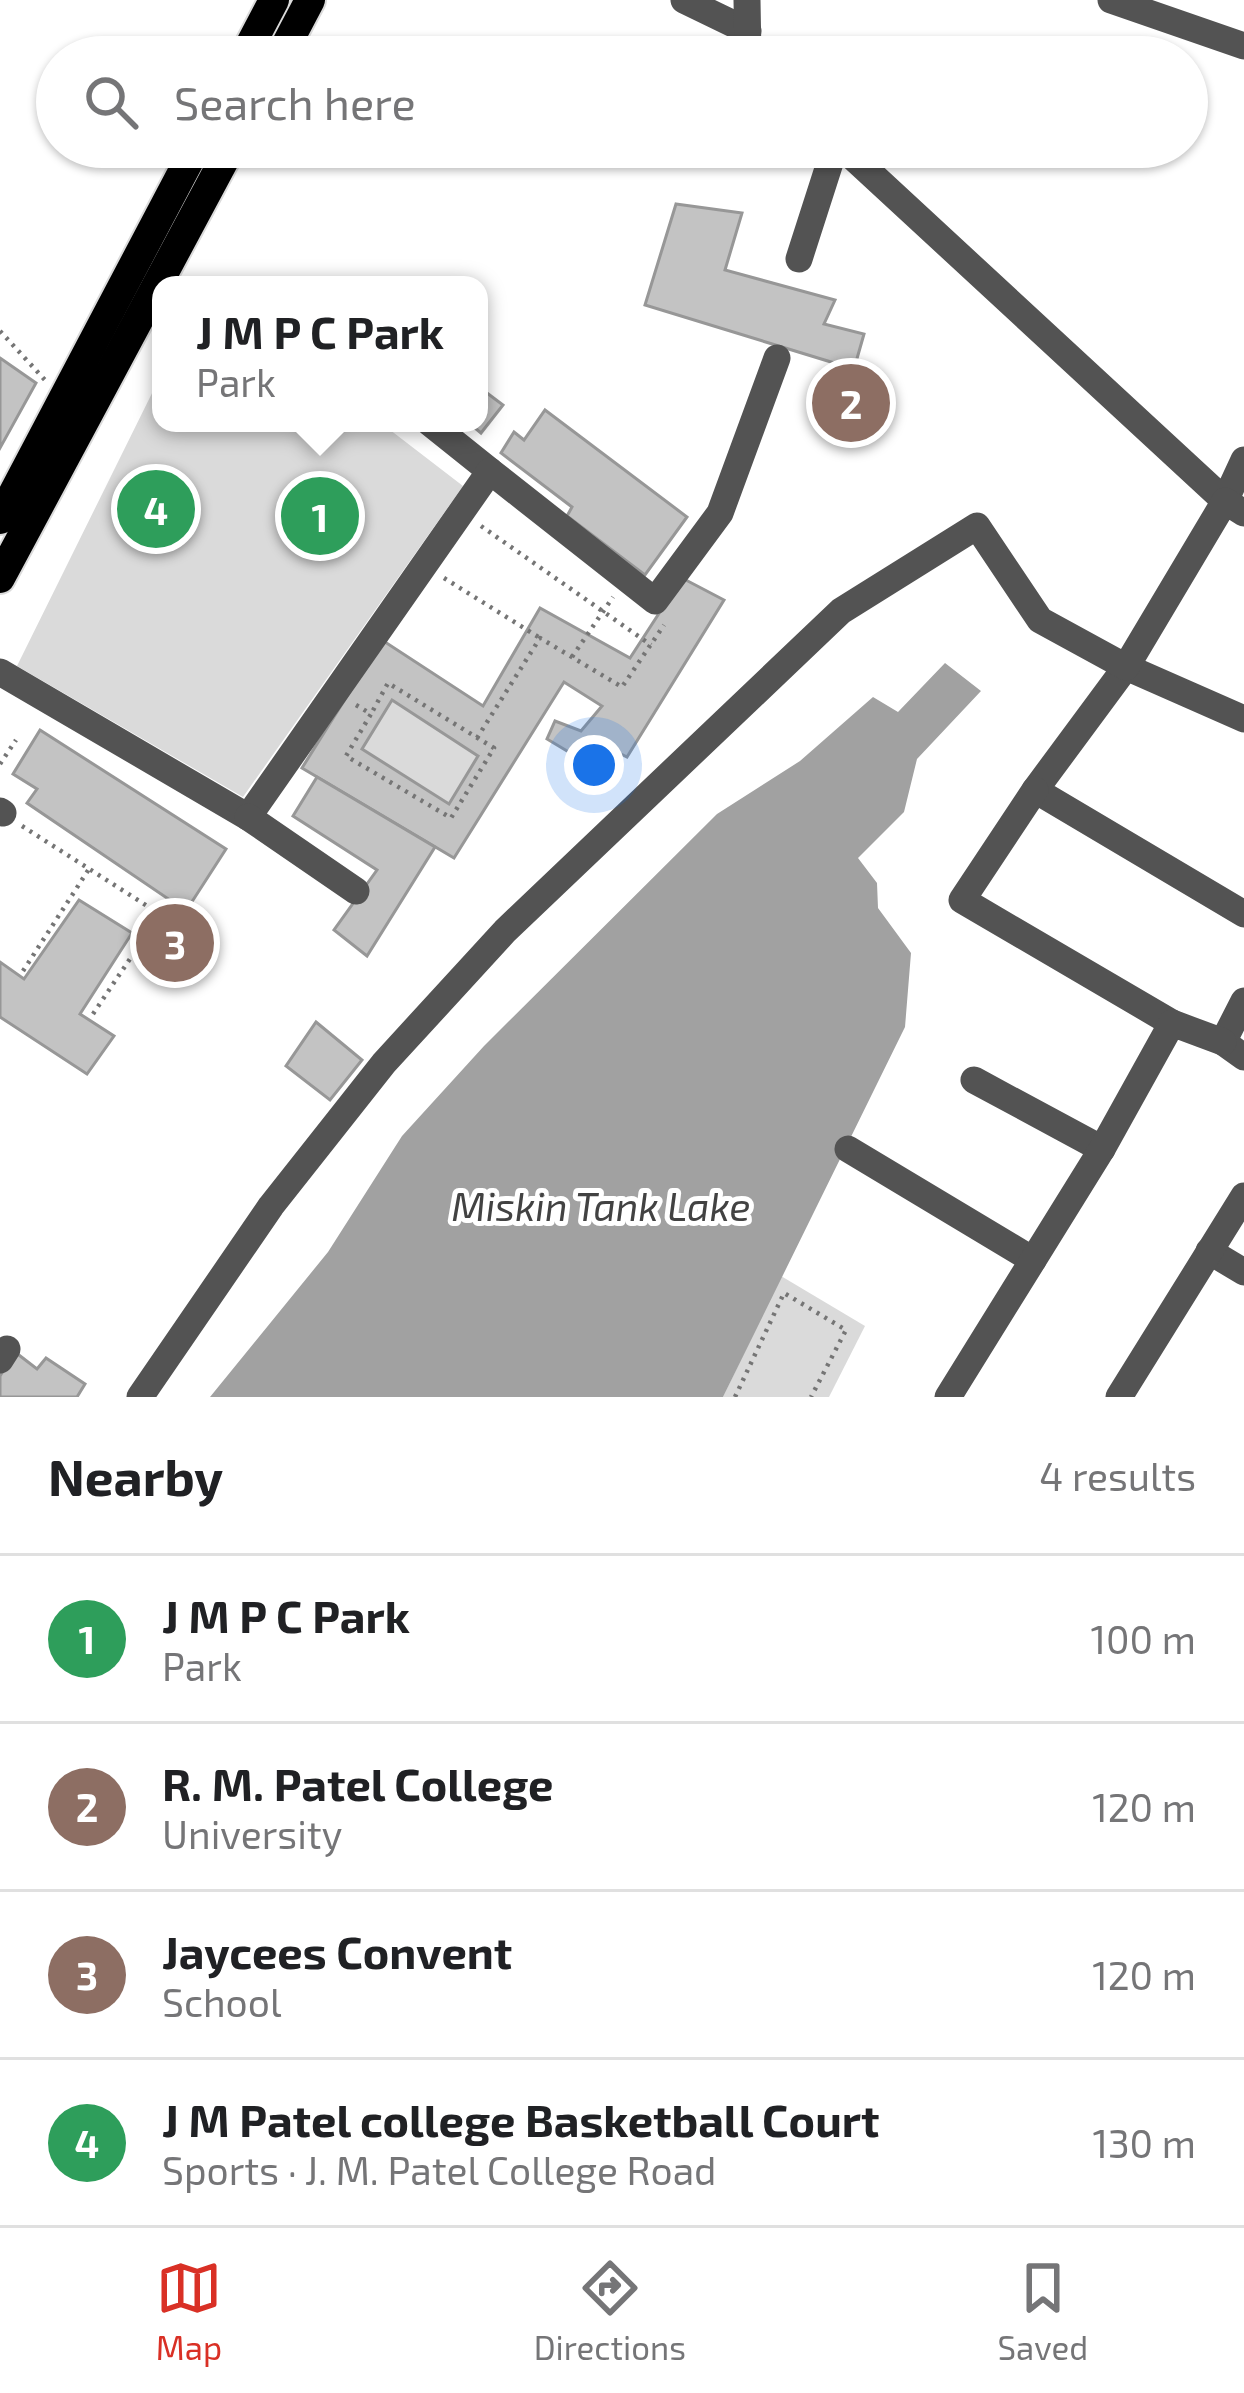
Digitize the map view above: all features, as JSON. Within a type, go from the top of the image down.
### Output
[{"type":"main road","points":[[255,36],[274,0]]},
{"type":"main road","points":[[291,36],[310,0]]},
{"type":"main road","points":[[0,519],[185,168]]},
{"type":"main road","points":[[162,276],[220,168]]},
{"type":"main road","points":[[0,578],[152,294]]},
{"type":"street","points":[[684,0],[736,36]]},
{"type":"street","points":[[747,0],[748,36]]},
{"type":"street","points":[[1111,0],[1244,46]]},
{"type":"street","points":[[800,260],[832,168]]},
{"type":"street","points":[[862,168],[1235,507]]},
{"type":"street","points":[[441,432],[655,601],[720,513],[777,358]]},
{"type":"street","points":[[1244,460],[1235,507],[962,900],[1172,1023],[1233,1049],[1244,1001]]},
{"type":"street","points":[[248,817],[490,471]]},
{"type":"street","points":[[140,1397],[271,1206],[384,1063],[505,931],[841,610],[977,526],[1040,620],[1126,667],[1244,719]]},
{"type":"street","points":[[0,672],[248,817],[356,891]]},
{"type":"street","points":[[1035,790],[1244,914]]},
{"type":"street","points":[[948,1397],[1102,1149],[1172,1023]]},
{"type":"street","points":[[974,1080],[1102,1149]]},
{"type":"street","points":[[848,1149],[1033,1260]]},
{"type":"street","points":[[1120,1396],[1244,1196]]},
{"type":"street","points":[[1209,1251],[1244,1272]]},
{"type":"path","points":[[0,331],[46,382]]},
{"type":"path","points":[[461,512],[651,645]]},
{"type":"path","points":[[424,566],[622,686],[673,612],[655,601]]},
{"type":"path","points":[[572,657],[626,580]]},
{"type":"path","points":[[477,738],[540,638]]},
{"type":"path","points":[[388,683],[494,748],[451,818],[346,756],[371,714],[388,683]]},
{"type":"path","points":[[335,692],[371,714]]},
{"type":"path","points":[[0,764],[16,740]]},
{"type":"path","points":[[36,836],[202,941]]},
{"type":"path","points":[[23,971],[89,869]]},
{"type":"path","points":[[93,1014],[160,914]]},
{"type":"path","points":[[735,1397],[784,1293],[846,1330],[811,1397]]},
{"type":"shaded area","points":[[152,393],[152,432],[393,432],[463,486],[243,797],[17,666]]},
{"type":"shaded area","points":[[392,700],[478,756],[449,804],[362,749]]},
{"type":"shaded area","points":[[781,1276],[865,1326],[829,1397],[723,1397]]},
{"type":"water","name":"Miskin Tank Lake","points":[[945,663],[981,691],[917,759],[904,812],[858,858],[877,883],[878,908],[911,953],[905,1027],[723,1397],[210,1397],[328,1252],[402,1136],[484,1046],[717,814],[800,761],[873,697],[898,712]]},
{"type":"building","points":[[676,204],[742,213],[725,270],[835,300],[824,324],[864,334],[854,369],[645,305]]},
{"type":"building","points":[[0,358],[36,383],[0,448]]},
{"type":"building","points":[[488,394],[503,405],[488,424]]},
{"type":"building","points":[[545,410],[687,517],[645,575],[567,516],[572,507],[501,453],[514,432],[524,440]]},
{"type":"building","points":[[682,578],[724,600],[627,757],[609,748],[597,769],[547,739],[555,721],[581,731],[602,706],[564,682],[454,858],[302,768],[382,640],[483,706],[540,608],[630,658]],"holes":[[[392,700],[478,756],[449,804],[362,749]]]},
{"type":"building","points":[[40,730],[226,849],[186,911],[27,803],[37,789],[13,774]]},
{"type":"building","points":[[317,777],[435,847],[367,956],[334,930],[377,870],[293,816]]},
{"type":"building","points":[[79,900],[132,933],[80,1014],[114,1036],[87,1074],[0,1017],[0,962],[24,979]]},
{"type":"building","points":[[316,1022],[362,1060],[330,1100],[286,1066]]},
{"type":"building","points":[[15,1352],[37,1369],[46,1358],[85,1384],[77,1397],[0,1397],[0,1376]]},
{"type":"place","name":"R. M. Patel College","points":[[851,403]]},
{"type":"place","name":"J M Patel college Basketball Court","points":[[156,509]]},
{"type":"place","name":"J M P C Park","points":[[320,516]]},
{"type":"place","name":"Jaycees Convent","points":[[175,943]]}]
